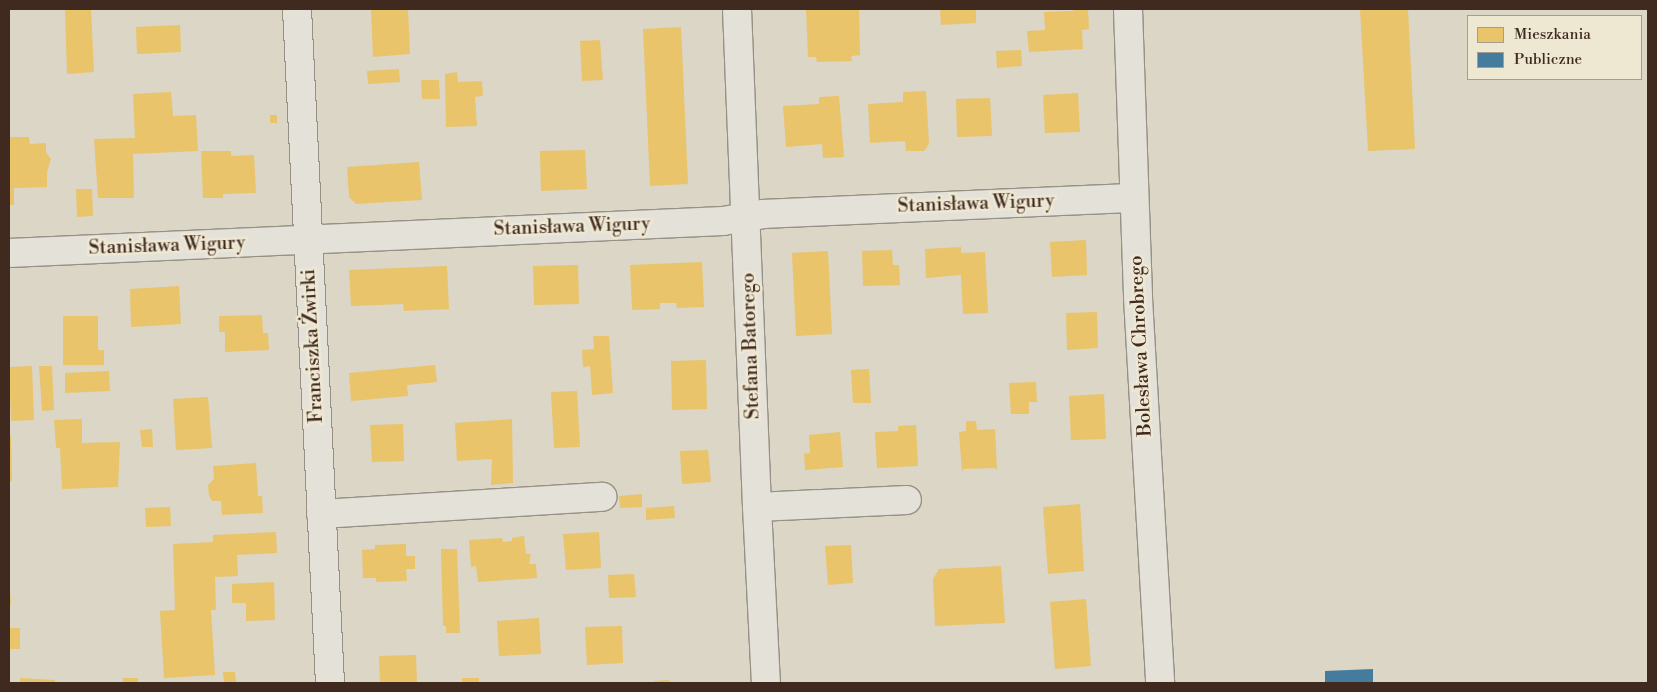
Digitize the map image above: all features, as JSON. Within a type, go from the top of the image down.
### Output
[{"type":"street","name":"Franciszka Żwirki","points":[[297,9],[330,683]]},
{"type":"street","name":"Stefana Batorego","points":[[737,9],[766,683]]},
{"type":"street","name":"Bolesława Chrobrego","points":[[1128,9],[1134,198],[1160,683]]},
{"type":"street","name":"Stanisława Wigury","points":[[9,253],[723,221],[764,214],[934,205],[1134,198]]},
{"type":"street","points":[[321,514],[602,497]]},
{"type":"street","points":[[757,507],[907,500]]},
{"type":"building: Mieszkania","points":[[91,9],[94,72],[67,74],[65,10]]},
{"type":"building: Mieszkania","points":[[371,9],[408,9],[410,54],[373,57]]},
{"type":"building: Mieszkania","points":[[806,9],[859,9],[860,55],[851,56],[852,61],[817,62],[816,57],[808,57]]},
{"type":"building: Mieszkania","points":[[940,9],[976,9],[976,23],[941,25]]},
{"type":"building: Mieszkania","points":[[1073,9],[1088,9],[1089,29],[1082,30],[1083,49],[1029,52],[1027,31],[1045,30],[1044,12],[1073,11]]},
{"type":"building: Mieszkania","points":[[1360,9],[1408,9],[1415,149],[1368,151]]},
{"type":"building: Mieszkania","points":[[180,25],[181,52],[137,54],[136,27]]},
{"type":"building: Mieszkania","points":[[681,27],[688,184],[650,186],[643,29]]},
{"type":"building: Mieszkania","points":[[600,40],[603,80],[582,81],[580,41]]},
{"type":"building: Mieszkania","points":[[1021,50],[1022,66],[997,68],[996,51]]},
{"type":"building: Mieszkania","points":[[399,69],[400,82],[368,84],[367,71]]},
{"type":"building: Mieszkania","points":[[457,72],[458,82],[482,81],[483,96],[475,97],[477,126],[446,127],[445,74]]},
{"type":"building: Mieszkania","points":[[421,80],[439,80],[440,99],[422,99]]},
{"type":"building: Mieszkania","points":[[926,91],[929,144],[924,151],[906,151],[905,141],[870,143],[868,104],[903,102],[903,92]]},
{"type":"building: Mieszkania","points":[[171,92],[173,116],[196,115],[198,151],[133,154],[134,198],[98,198],[94,139],[135,138],[133,94]]},
{"type":"building: Mieszkania","points":[[1078,93],[1080,132],[1045,133],[1043,95]]},
{"type":"building: Mieszkania","points":[[839,96],[844,157],[823,158],[822,144],[786,147],[783,106],[819,104],[819,97]]},
{"type":"building: Mieszkania","points":[[990,98],[992,136],[957,137],[956,99]]},
{"type":"building: Mieszkania","points":[[270,115],[277,115],[277,123],[270,123]]},
{"type":"building: Mieszkania","points":[[9,137],[29,137],[30,144],[46,143],[46,152],[51,159],[47,172],[47,187],[14,188],[14,205],[9,205]]},
{"type":"building: Mieszkania","points":[[585,150],[587,189],[541,191],[540,151]]},
{"type":"building: Mieszkania","points":[[201,151],[231,151],[231,156],[254,155],[256,193],[223,194],[223,198],[203,198]]},
{"type":"building: Mieszkania","points":[[419,162],[422,200],[356,204],[349,197],[347,167]]},
{"type":"building: Mieszkania","points":[[76,189],[92,189],[93,216],[77,217]]},
{"type":"building: Mieszkania","points":[[1086,240],[1087,275],[1052,277],[1050,242]]},
{"type":"building: Mieszkania","points":[[961,247],[961,253],[985,252],[988,313],[963,314],[961,275],[926,278],[925,249]]},
{"type":"building: Mieszkania","points":[[892,250],[893,265],[899,265],[900,285],[863,286],[862,251]]},
{"type":"building: Mieszkania","points":[[828,251],[832,334],[796,336],[792,253]]},
{"type":"building: Mieszkania","points":[[702,262],[704,307],[677,308],[676,303],[660,303],[660,309],[632,310],[630,265]]},
{"type":"building: Mieszkania","points":[[578,265],[579,304],[534,305],[533,266]]},
{"type":"building: Mieszkania","points":[[447,266],[449,309],[404,311],[403,304],[351,306],[349,270]]},
{"type":"building: Mieszkania","points":[[179,286],[181,324],[131,327],[130,289]]},
{"type":"building: Mieszkania","points":[[1097,312],[1098,348],[1067,350],[1066,313]]},
{"type":"building: Mieszkania","points":[[262,315],[263,333],[268,333],[269,350],[225,352],[225,332],[219,332],[219,316]]},
{"type":"building: Mieszkania","points":[[63,316],[98,316],[98,350],[104,350],[104,365],[63,365]]},
{"type":"building: Mieszkania","points":[[593,336],[609,336],[613,393],[592,395],[590,366],[583,367],[582,350],[594,349]]},
{"type":"building: Mieszkania","points":[[706,360],[707,409],[672,410],[671,361]]},
{"type":"building: Mieszkania","points":[[435,365],[437,382],[407,385],[408,396],[351,401],[349,373]]},
{"type":"building: Mieszkania","points":[[32,366],[34,420],[11,421],[9,367]]},
{"type":"building: Mieszkania","points":[[39,366],[52,366],[54,410],[42,411]]},
{"type":"building: Mieszkania","points":[[869,369],[871,403],[853,403],[851,370]]},
{"type":"building: Mieszkania","points":[[109,371],[110,391],[65,393],[65,373]]},
{"type":"building: Mieszkania","points":[[1036,382],[1037,402],[1029,402],[1029,414],[1011,414],[1009,383]]},
{"type":"building: Mieszkania","points":[[577,391],[580,447],[554,448],[551,392]]},
{"type":"building: Mieszkania","points":[[1104,394],[1106,439],[1071,440],[1069,396]]},
{"type":"building: Mieszkania","points":[[208,397],[212,448],[176,450],[173,399]]},
{"type":"building: Mieszkania","points":[[82,419],[82,443],[120,442],[118,487],[62,489],[60,448],[56,448],[54,420]]},
{"type":"building: Mieszkania","points":[[512,419],[513,483],[491,485],[492,459],[457,461],[455,423]]},
{"type":"building: Mieszkania","points":[[966,421],[976,421],[977,430],[995,429],[997,470],[995,468],[963,469],[962,472],[959,432],[966,431]]},
{"type":"building: Mieszkania","points":[[403,424],[404,461],[372,462],[370,425]]},
{"type":"building: Mieszkania","points":[[916,425],[918,466],[877,468],[875,432],[898,431],[898,426]]},
{"type":"building: Mieszkania","points":[[152,429],[153,447],[142,447],[140,430]]},
{"type":"building: Mieszkania","points":[[840,432],[843,467],[805,470],[804,454],[810,453],[809,435]]},
{"type":"building: Mieszkania","points":[[9,435],[11,435],[12,481],[9,481]]},
{"type":"building: Mieszkania","points":[[708,450],[711,482],[682,484],[680,451]]},
{"type":"building: Mieszkania","points":[[256,463],[258,496],[262,496],[263,513],[222,515],[221,501],[212,501],[209,496],[208,485],[214,479],[213,466]]},
{"type":"building: Mieszkania","points":[[642,494],[642,507],[620,508],[619,496]]},
{"type":"building: Mieszkania","points":[[1080,504],[1084,571],[1048,574],[1043,507]]},
{"type":"building: Mieszkania","points":[[674,506],[675,518],[646,520],[646,508]]},
{"type":"building: Mieszkania","points":[[170,507],[171,526],[146,527],[145,508]]},
{"type":"building: Mieszkania","points":[[276,532],[277,553],[237,555],[238,576],[215,577],[216,610],[211,610],[215,675],[164,678],[160,611],[175,610],[173,544],[213,542],[213,535]]},
{"type":"building: Mieszkania","points":[[599,532],[601,568],[566,570],[563,534]]},
{"type":"building: Mieszkania","points":[[524,536],[526,554],[531,554],[529,564],[536,564],[537,578],[478,582],[476,566],[471,567],[469,540],[502,538],[503,542],[512,541],[512,538]]},
{"type":"building: Mieszkania","points":[[406,544],[406,556],[415,556],[415,569],[406,569],[407,581],[376,582],[376,578],[363,578],[362,550],[375,549],[375,545]]},
{"type":"building: Mieszkania","points":[[851,545],[853,583],[828,585],[825,546]]},
{"type":"building: Mieszkania","points":[[441,549],[457,549],[460,633],[446,633],[446,626],[443,626]]},
{"type":"building: Mieszkania","points":[[1001,566],[1005,623],[935,626],[933,579],[939,569]]},
{"type":"building: Mieszkania","points":[[634,574],[636,597],[609,598],[608,575]]},
{"type":"building: Mieszkania","points":[[274,582],[275,620],[246,621],[246,603],[232,603],[232,584]]},
{"type":"building: Mieszkania","points":[[10,591],[11,605],[9,605]]},
{"type":"building: Mieszkania","points":[[1086,599],[1091,666],[1055,669],[1050,602]]},
{"type":"building: Mieszkania","points":[[539,618],[541,654],[499,656],[497,621]]},
{"type":"building: Mieszkania","points":[[622,626],[623,663],[587,665],[585,627]]},
{"type":"building: Mieszkania","points":[[9,628],[20,628],[20,649],[9,649]]},
{"type":"building: Mieszkania","points":[[416,655],[417,683],[380,683],[379,656]]},
{"type":"building: Mieszkania","points":[[223,672],[235,672],[236,682],[224,683]]},
{"type":"building: Mieszkania","points":[[20,678],[55,680],[55,683],[20,683]]},
{"type":"building: Mieszkania","points":[[123,678],[138,678],[138,683],[123,683]]},
{"type":"building: Mieszkania","points":[[462,678],[479,678],[479,683],[462,683]]},
{"type":"building: Mieszkania","points":[[669,680],[670,683],[654,683],[654,681]]},
{"type":"building: Publiczne","points":[[1373,669],[1373,683],[1325,683],[1325,671]]}]
